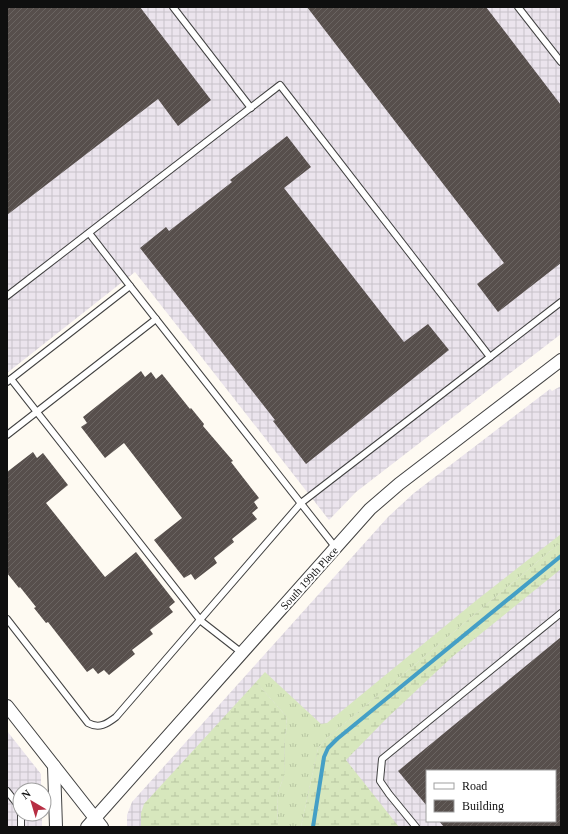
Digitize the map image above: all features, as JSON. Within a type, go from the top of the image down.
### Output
[{"type":"street","name":"South 199th Place","points":[[87,827],[98,822],[242,653],[370,509],[399,484],[561,360]]},
{"type":"street","points":[[7,706],[98,822]]},
{"type":"street","points":[[54,766],[56,827]]},
{"type":"lane","points":[[173,7],[251,108]]},
{"type":"lane","points":[[518,7],[561,62]]},
{"type":"lane","points":[[7,296],[280,85],[490,357]]},
{"type":"lane","points":[[89,233],[336,548]]},
{"type":"lane","points":[[130,286],[9,380],[37,412],[201,621],[242,653]]},
{"type":"lane","points":[[7,619],[88,723],[101,726],[108,724],[116,717],[201,621],[301,503],[561,302]]},
{"type":"lane","points":[[7,435],[156,319]]},
{"type":"lane","points":[[416,827],[380,781],[382,759],[561,613]]},
{"type":"shaded area","points":[[7,7],[561,7],[561,334],[356,492],[329,520],[135,272],[7,373]]},
{"type":"shaded area","points":[[561,386],[561,827],[127,827],[127,815],[132,802],[388,517],[414,493],[550,389],[552,391]]},
{"type":"shaded area","points":[[7,731],[41,774],[41,782],[12,782],[12,822],[42,822],[42,827],[7,827]]},
{"type":"green space","points":[[561,534],[561,542],[326,739],[318,748],[301,827],[278,827],[277,795],[284,776],[285,735],[287,727],[286,716],[256,682],[265,672],[321,724],[327,723],[478,599]]},
{"type":"green space","points":[[561,542],[561,569],[452,657],[387,718],[346,760],[399,827],[301,827],[318,748],[326,739]]},
{"type":"green space","points":[[256,682],[286,716],[287,727],[285,735],[284,776],[277,795],[278,827],[141,827],[141,813],[144,804]]},
{"type":"building","points":[[7,7],[140,7],[211,100],[178,126],[158,99],[7,215]]},
{"type":"building","points":[[307,7],[486,7],[561,105],[561,263],[498,312],[477,284],[504,263]]},
{"type":"building","points":[[287,136],[311,167],[284,188],[404,342],[428,324],[449,350],[306,464],[273,421],[275,420],[140,248],[166,227],[169,231],[232,182],[230,180]]},
{"type":"building","points":[[141,371],[145,377],[151,372],[156,379],[162,374],[233,461],[231,462],[259,498],[254,502],[258,508],[252,513],[257,519],[232,539],[234,542],[214,558],[217,563],[195,580],[191,574],[184,578],[154,540],[182,518],[124,443],[105,458],[81,427],[87,423],[83,417]]},
{"type":"building","points":[[33,452],[37,458],[43,453],[68,485],[46,503],[105,577],[136,552],[175,602],[169,607],[173,612],[150,630],[153,634],[132,650],[135,654],[109,675],[104,670],[98,674],[93,668],[87,672],[48,622],[46,623],[34,608],[36,607],[20,587],[19,588],[7,573],[7,472]]},
{"type":"building","points":[[561,637],[561,827],[444,827],[440,822],[556,822],[556,770],[426,770],[426,805],[398,771]]},
{"type":"waterway","points":[[313,827],[324,757],[328,748],[337,739],[561,556]]}]
